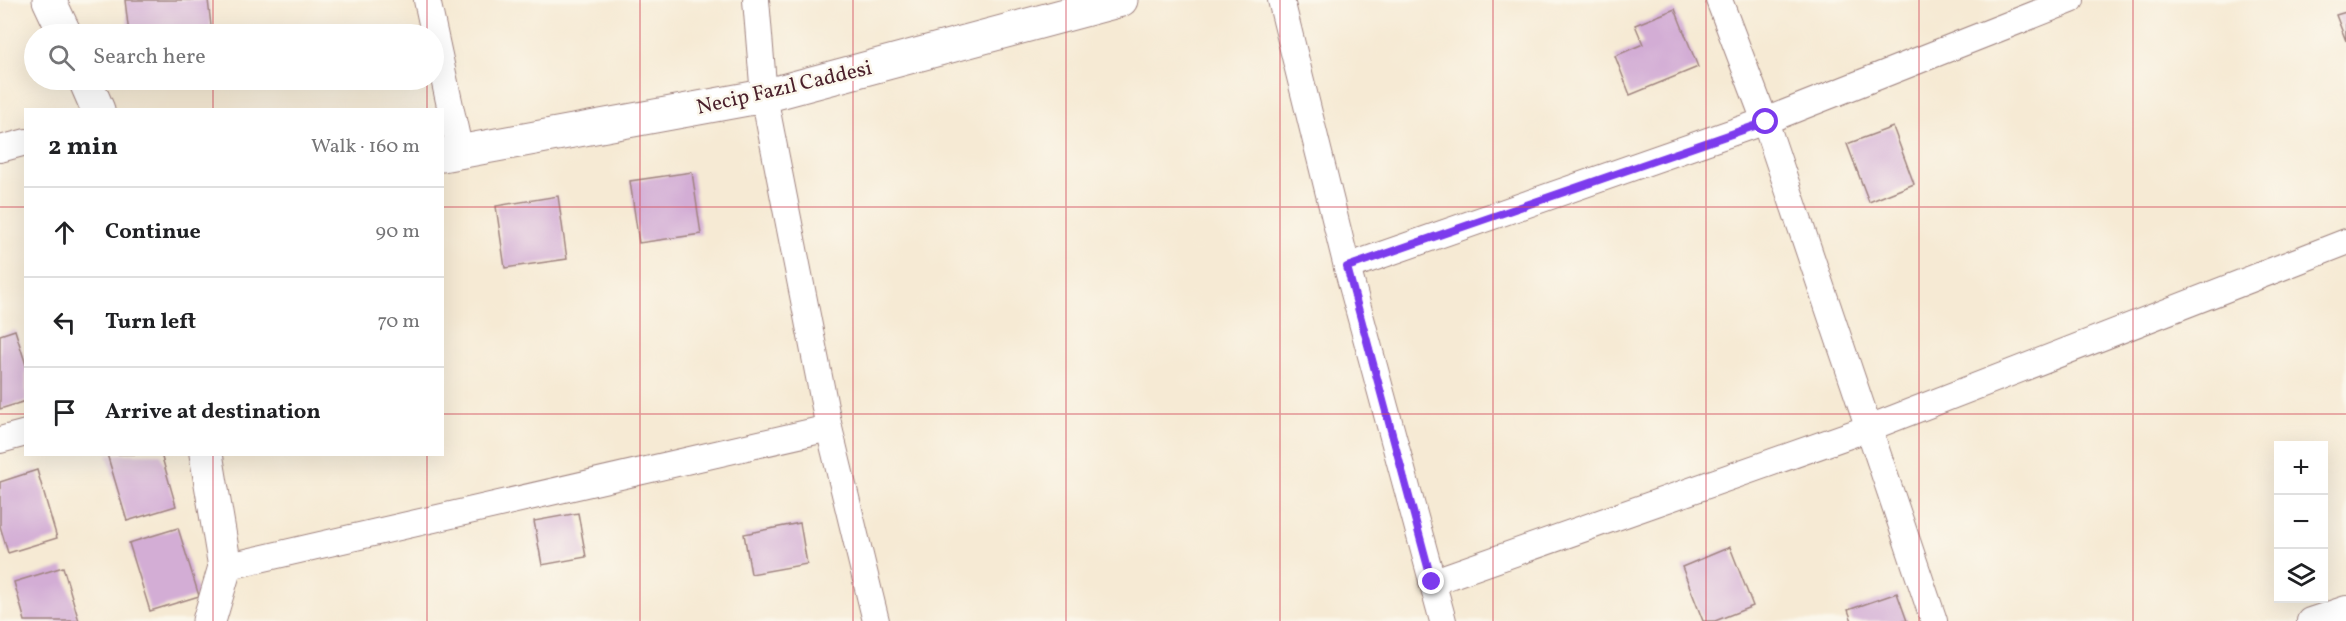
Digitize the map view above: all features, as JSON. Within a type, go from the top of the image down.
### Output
[{"type":"street","points":[[49,0],[60,24]]},
{"type":"street","points":[[427,0],[431,24]]},
{"type":"street","points":[[756,0],[764,96],[829,428],[876,621]]},
{"type":"street","name":"Necip Fazıl Caddesi","points":[[451,153],[764,96],[1121,0]]},
{"type":"street","points":[[1281,0],[1347,267],[1443,621]]},
{"type":"street","points":[[1719,0],[1766,122],[1934,621]]},
{"type":"street","points":[[1347,267],[1766,122],[2071,0]]},
{"type":"street","points":[[89,90],[97,108]]},
{"type":"street","points":[[441,90],[444,108]]},
{"type":"street","points":[[444,108],[451,153]]},
{"type":"street","points":[[0,149],[24,143]]},
{"type":"street","points":[[1432,582],[1869,428],[2346,242]]},
{"type":"street","points":[[225,567],[829,428]]},
{"type":"street","points":[[0,440],[24,434]]},
{"type":"street","points":[[206,456],[225,567],[207,620]]},
{"type":"street","points":[[2317,620],[2346,609]]},
{"type":"building","points":[[125,0],[208,0],[211,24],[128,24]]},
{"type":"building","points":[[1675,9],[1698,67],[1630,95],[1615,56],[1643,44],[1635,25]]},
{"type":"building","points":[[2346,12],[2346,41],[2336,15]]},
{"type":"building","points":[[1893,127],[1914,184],[1869,202],[1847,144]]},
{"type":"building","points":[[692,172],[701,234],[639,243],[630,181]]},
{"type":"building","points":[[558,196],[567,259],[505,268],[496,206]]},
{"type":"building","points":[[15,330],[24,359],[24,402],[0,409],[0,335]]},
{"type":"building","points":[[108,456],[162,456],[176,506],[127,521]]},
{"type":"building","points":[[37,470],[57,538],[8,553],[0,526],[0,482]]},
{"type":"building","points":[[578,513],[586,557],[542,565],[534,521]]},
{"type":"building","points":[[800,523],[807,564],[751,574],[744,534]]},
{"type":"building","points":[[178,528],[199,596],[150,611],[129,543]]},
{"type":"building","points":[[1730,547],[1753,606],[1715,621],[1703,621],[1682,567]]},
{"type":"building","points":[[63,567],[79,621],[25,621],[14,582]]},
{"type":"building","points":[[1897,593],[1907,621],[1852,621],[1848,610]]},
{"type":"route","points":[[1432,582],[1347,267],[1766,122]]}]
